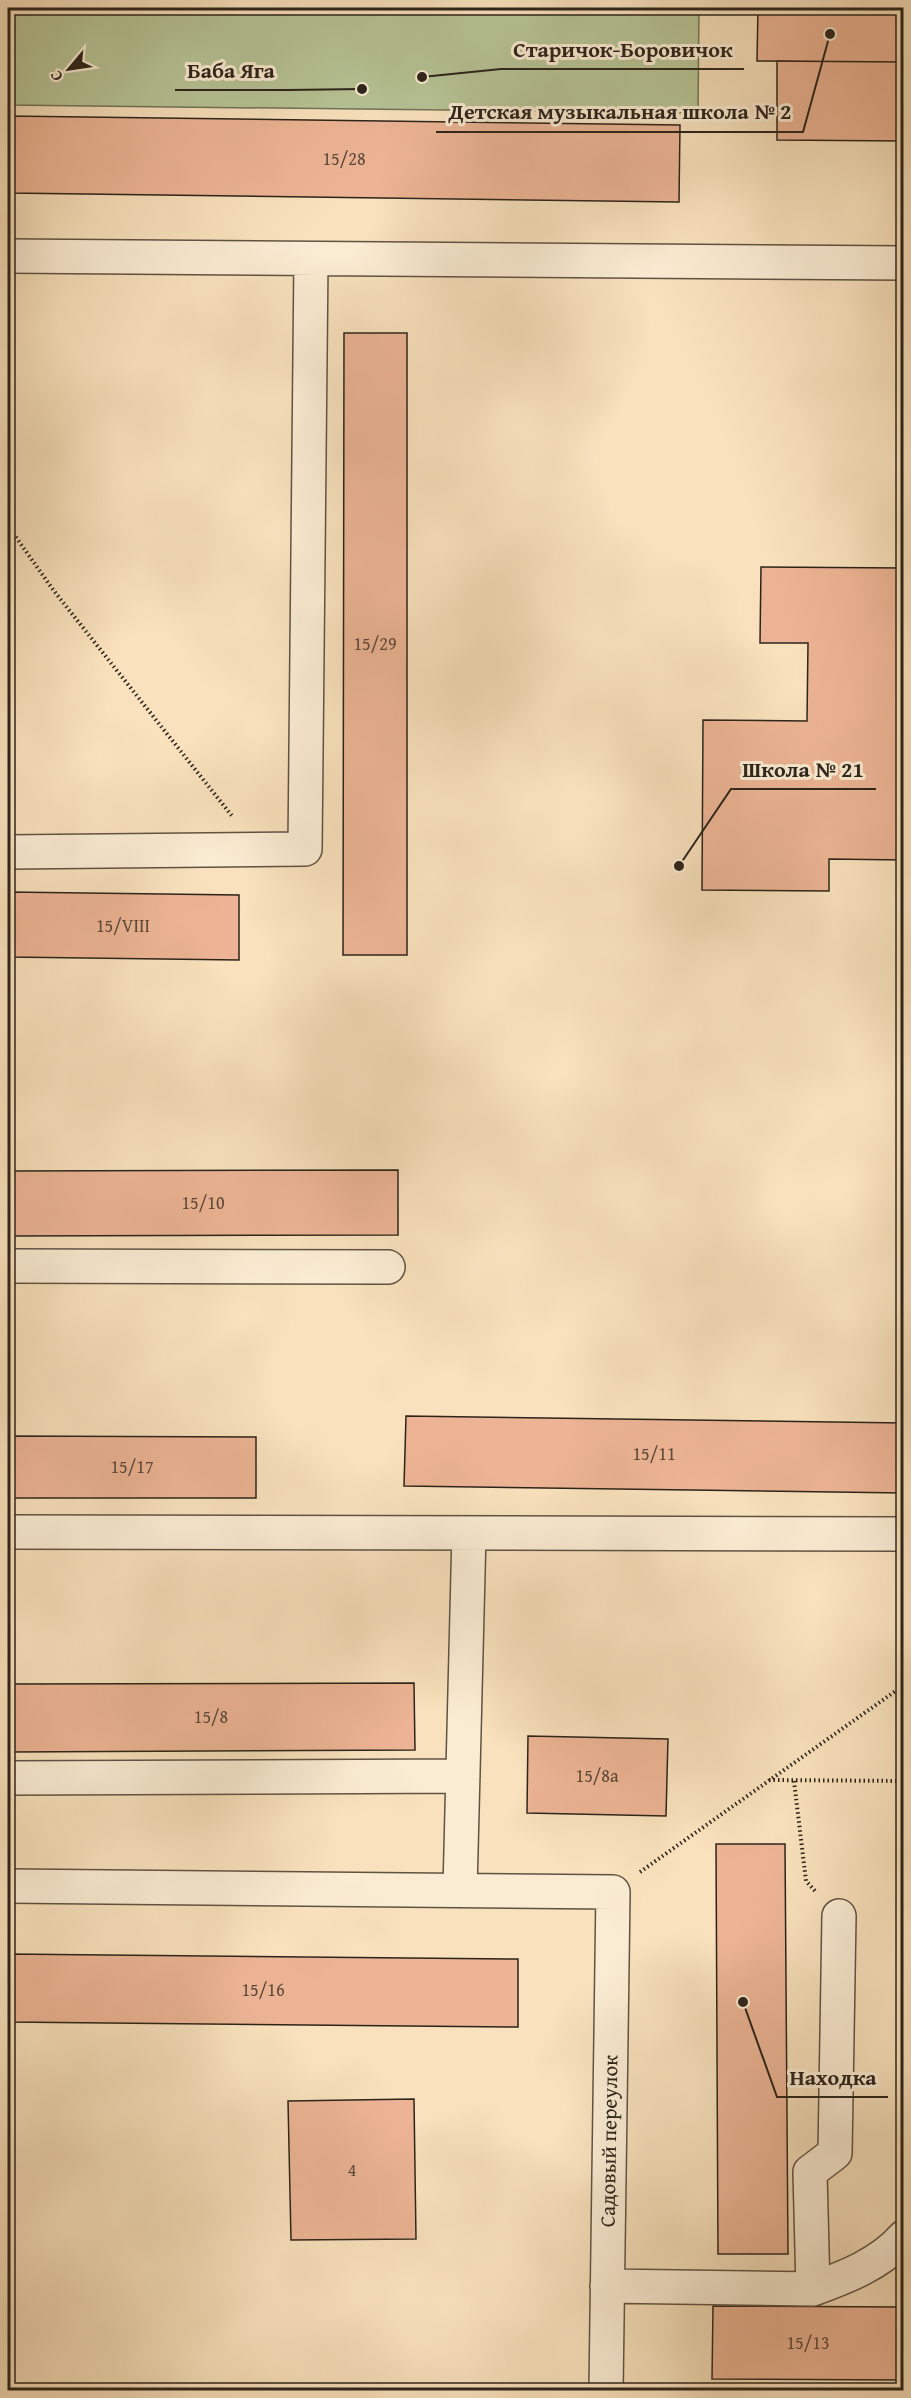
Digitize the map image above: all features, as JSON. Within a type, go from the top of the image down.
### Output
[{"type":"street","points":[[8,256],[903,263]]},
{"type":"street","points":[[8,852],[305,849],[311,259]]},
{"type":"street","points":[[8,1266],[388,1267]]},
{"type":"street","points":[[8,1532],[903,1534]]},
{"type":"street","points":[[460,1890],[469,1533]]},
{"type":"street","points":[[8,1778],[463,1776]]},
{"type":"street","points":[[8,1886],[613,1892]]},
{"type":"street","name":"Садовый переулок","points":[[606,2391],[613,1892]]},
{"type":"street","points":[[813,2289],[810,2172],[835,2153],[839,1916]]},
{"type":"street","points":[[607,2286],[813,2289],[846,2277],[891,2251],[903,2237]]},
{"type":"path","points":[[8,526],[54,591],[259,849]]},
{"type":"path","points":[[613,1892],[903,1685]]},
{"type":"path","points":[[770,1780],[903,1781]]},
{"type":"path","points":[[794,1781],[806,1881],[839,1916]]},
{"type":"green space","points":[[8,8],[699,8],[698,113],[8,105]]},
{"type":"building","points":[[758,8],[904,8],[904,62],[757,61]]},
{"type":"building","points":[[777,61],[904,62],[904,141],[777,140]]},
{"type":"building","points":[[8,116],[680,125],[679,202],[8,193]]},
{"type":"building","points":[[344,333],[407,333],[407,955],[343,955]]},
{"type":"building","points":[[761,567],[904,568],[904,860],[829,859],[829,891],[702,890],[703,720],[807,721],[808,643],[760,643]]},
{"type":"building","points":[[8,892],[239,895],[239,960],[8,957]]},
{"type":"building","points":[[398,1170],[398,1235],[8,1236],[8,1171]]},
{"type":"building","points":[[406,1416],[904,1423],[904,1493],[404,1486]]},
{"type":"building","points":[[8,1436],[256,1437],[256,1498],[8,1498]]},
{"type":"building","points":[[414,1683],[415,1750],[8,1752],[8,1684]]},
{"type":"building","points":[[528,1736],[668,1739],[666,1816],[527,1813]]},
{"type":"building","points":[[716,1844],[785,1844],[788,2254],[718,2254]]},
{"type":"building","points":[[8,1954],[518,1959],[518,2027],[8,2022]]},
{"type":"building","points":[[414,2099],[416,2239],[291,2240],[288,2101]]},
{"type":"building","points":[[713,2306],[904,2307],[904,2380],[712,2379]]},
{"type":"place","name":"Детская музыкальная школа № 2","points":[[830,34]]},
{"type":"place","name":"Старичок-Боровичок","points":[[422,77]]},
{"type":"place","name":"Баба Яга","points":[[362,89]]},
{"type":"place","name":"Школа № 21","points":[[679,866]]},
{"type":"place","name":"Находка","points":[[743,2002]]}]
